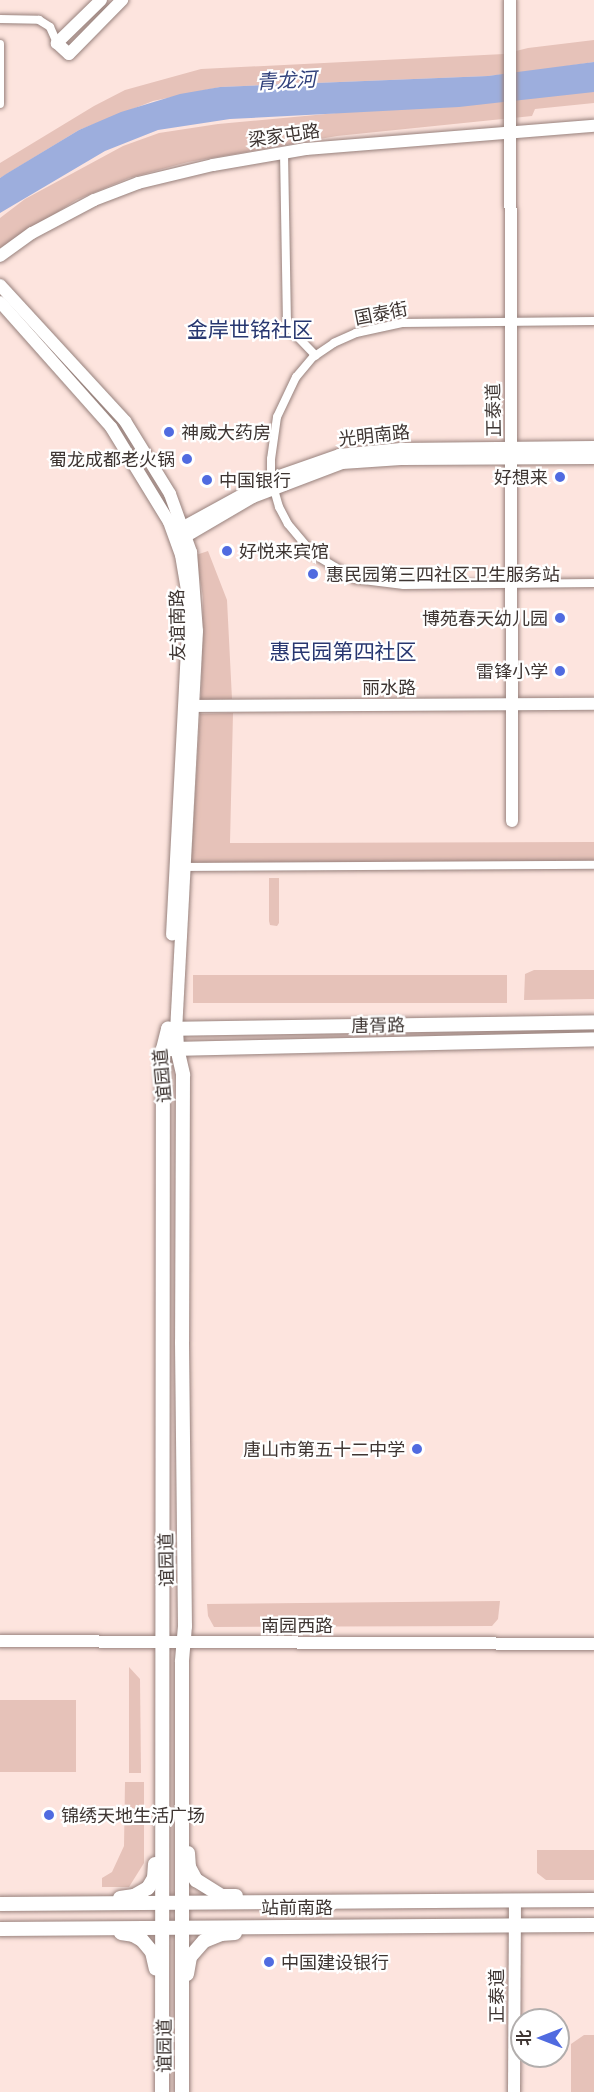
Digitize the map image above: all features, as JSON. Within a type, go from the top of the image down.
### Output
[{"type":"main road","name":"唐胥路","points":[[172,1029],[594,1022]]},
{"type":"main road","name":"谊园道","points":[[162,2092],[160,1905],[172,1029]]},
{"type":"main road","name":"唐胥路","points":[[170,1048],[594,1039]]},
{"type":"main road","name":"谊园道","points":[[170,1048],[183,1075],[182,2092]]},
{"type":"main road","points":[[84,1904],[101,1899],[128,1898],[148,1888],[154,1878],[157,1832],[161,1818]]},
{"type":"main road","points":[[181,1818],[187,1833],[189,1867],[196,1880],[222,1896],[255,1896],[273,1903]]},
{"type":"main road","name":"站前南路","points":[[0,1904],[160,1905],[594,1900]]},
{"type":"main road","name":"站前南路","points":[[0,1929],[594,1924]]},
{"type":"main road","points":[[182,2002],[190,1957],[204,1941],[221,1934],[254,1932],[271,1925]]},
{"type":"main road","points":[[83,1928],[100,1933],[126,1933],[142,1941],[156,1960],[162,2002]]},
{"type":"street","points":[[57,43],[101,0]]},
{"type":"street","points":[[0,19],[39,20],[50,27],[57,43],[69,54],[122,0]]},
{"type":"street","name":"正泰道","points":[[510,0],[512,820]]},
{"type":"street","points":[[0,44],[0,104]]},
{"type":"street","name":"梁家屯路","points":[[0,256],[32,233],[75,209],[138,183],[213,165],[284,152],[594,126]]},
{"type":"street","points":[[284,152],[287,319],[290,329],[316,356]]},
{"type":"street","name":"友谊南路","points":[[0,285],[125,421],[170,494],[180,534],[188,596],[190,706],[179,867],[172,1029]]},
{"type":"street","name":"友谊南路","points":[[0,302],[111,427],[180,534]]},
{"type":"street","name":"国泰街","points":[[272,483],[271,459],[277,417],[296,377],[316,356],[334,343],[369,328],[402,323],[594,321]]},
{"type":"street","name":"光明南路","points":[[512,453],[594,447]]},
{"type":"street","name":"光明南路","points":[[180,534],[272,483],[339,455],[364,451],[512,453],[594,458]]},
{"type":"street","points":[[272,483],[279,507],[299,539],[325,562],[356,579],[404,585],[594,584]]},
{"type":"street","name":"丽水路","points":[[190,706],[594,704]]},
{"type":"street","points":[[179,867],[594,865]]},
{"type":"street","name":"南园西路","points":[[0,1641],[594,1644]]},
{"type":"street","name":"正泰道","points":[[514,2092],[515,1900]]},
{"type":"shaded area","points":[[594,40],[594,62],[541,70],[488,76],[220,87],[153,101],[79,130],[0,178],[0,163],[94,106],[125,90],[201,69],[504,54],[528,48]]},
{"type":"shaded area","points":[[594,89],[594,103],[535,109],[532,116],[337,136],[188,162],[129,178],[76,200],[0,250],[0,218],[25,199],[123,146],[159,133],[218,124]]},
{"type":"shaded area","points":[[208,551],[227,600],[232,699],[201,700],[203,597],[196,555]]},
{"type":"shaded area","points":[[233,713],[230,843],[594,842],[594,861],[191,863],[200,714]]},
{"type":"shaded area","points":[[269,878],[279,878],[279,923],[277,926],[270,925],[269,921]]},
{"type":"shaded area","points":[[534,970],[594,970],[594,999],[524,1000],[525,974]]},
{"type":"shaded area","points":[[193,975],[507,975],[507,1003],[193,1003]]},
{"type":"shaded area","points":[[500,1601],[498,1619],[492,1626],[214,1627],[208,1616],[207,1604]]},
{"type":"shaded area","points":[[129,1667],[140,1679],[141,1773],[129,1773]]},
{"type":"shaded area","points":[[0,1700],[76,1700],[76,1772],[0,1772]]},
{"type":"shaded area","points":[[125,1782],[144,1782],[144,1863],[129,1887],[102,1887],[102,1878],[112,1872],[124,1846]]},
{"type":"shaded area","points":[[537,1850],[594,1850],[594,1880],[546,1880],[537,1873]]},
{"type":"shaded area","points":[[584,2035],[594,2035],[594,2092],[571,2092],[571,2044]]},
{"type":"water","points":[[594,62],[594,92],[459,107],[230,119],[158,130],[105,151],[0,213],[0,178],[6,174],[79,130],[121,112],[180,94],[220,87],[488,76]]},
{"type":"place","name":"神威大药房","points":[[169,432]]},
{"type":"place","name":"蜀龙成都老火锅","points":[[187,459]]},
{"type":"place","name":"好想来","points":[[560,477]]},
{"type":"place","name":"中国银行","points":[[207,480]]},
{"type":"place","name":"好悦来宾馆","points":[[227,551]]},
{"type":"place","name":"惠民园第三四社区卫生服务站","points":[[313,574]]},
{"type":"place","name":"博苑春天幼儿园","points":[[560,618]]},
{"type":"place","name":"雷锋小学","points":[[560,671]]},
{"type":"place","name":"唐山市第五十二中学","points":[[417,1449]]},
{"type":"place","name":"锦绣天地生活广场","points":[[49,1815]]},
{"type":"place","name":"中国建设银行","points":[[269,1962]]},
{"type":"district","name":"金岸世铭社区","points":[[250,329]]},
{"type":"district","name":"惠民园第四社区","points":[[343,651]]},
{"type":"water label","name":"青龙河","points":[[286,80]]}]
